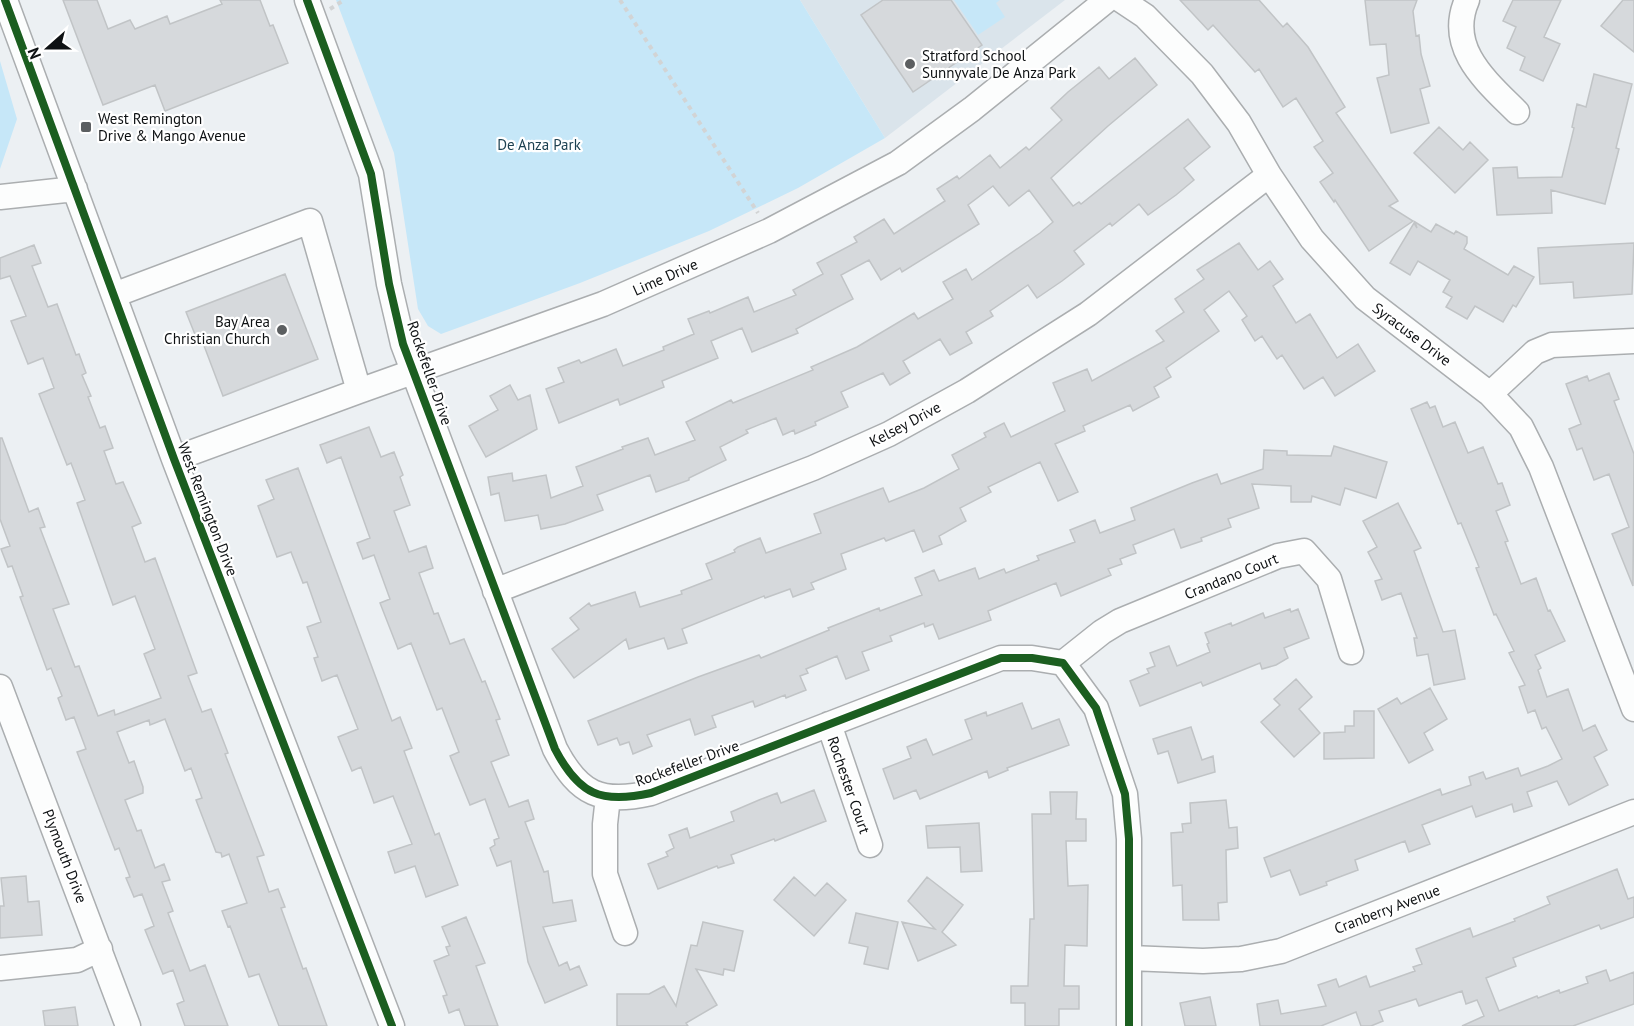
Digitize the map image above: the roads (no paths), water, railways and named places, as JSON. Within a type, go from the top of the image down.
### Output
[{"type":"street","name":"West Remington Drive","points":[[4,0],[174,459],[392,1026]]},
{"type":"street","name":"Rockefeller Drive","points":[[307,0],[371,174],[389,284],[403,344],[555,749],[565,768],[576,781],[589,790],[608,797],[628,798],[651,793],[1001,658],[1032,658],[1063,663]]},
{"type":"street","name":"Lime Drive","points":[[174,459],[359,390],[603,304],[769,231],[898,163],[972,109],[1107,0]]},
{"type":"street","name":"Syracuse Drive","points":[[1121,0],[1145,16],[1202,74],[1239,123],[1269,175],[1312,239],[1365,298],[1490,394],[1521,427],[1541,467],[1634,709]]},
{"type":"street","points":[[1467,0],[1462,12],[1462,41],[1475,69],[1517,112]]},
{"type":"street","name":"Kelsey Drive","points":[[495,591],[813,468],[889,434],[967,391],[1088,314],[1269,175]]},
{"type":"street","points":[[0,197],[75,189]]},
{"type":"street","points":[[114,295],[310,221],[359,390]]},
{"type":"street","points":[[1490,394],[1535,352],[1552,345],[1634,341]]},
{"type":"street","name":"Crandano Court","points":[[1063,663],[1102,632],[1120,621],[1278,556],[1304,551],[1329,579],[1351,652]]},
{"type":"street","points":[[1063,663],[1096,708],[1125,794],[1129,839],[1130,1026]]},
{"type":"street","name":"Plymouth Drive","points":[[0,687],[128,1026]]},
{"type":"street","name":"Rochester Court","points":[[829,724],[870,845]]},
{"type":"street","points":[[608,797],[605,824],[605,874],[625,933]]},
{"type":"street","name":"Cranberry Avenue","points":[[1130,958],[1203,961],[1242,959],[1281,951],[1634,812]]},
{"type":"street","points":[[0,968],[77,960],[100,949]]},
{"type":"place","name":"Stratford School Sunnyvale De Anza Park","points":[[910,64]]},
{"type":"place","name":"West Remington Drive & Mango Avenue","points":[[86,127]]},
{"type":"place","name":"Bay Area Christian Church","points":[[282,330]]},
{"type":"park label","name":"De Anza Park","points":[[539,144]]}]
